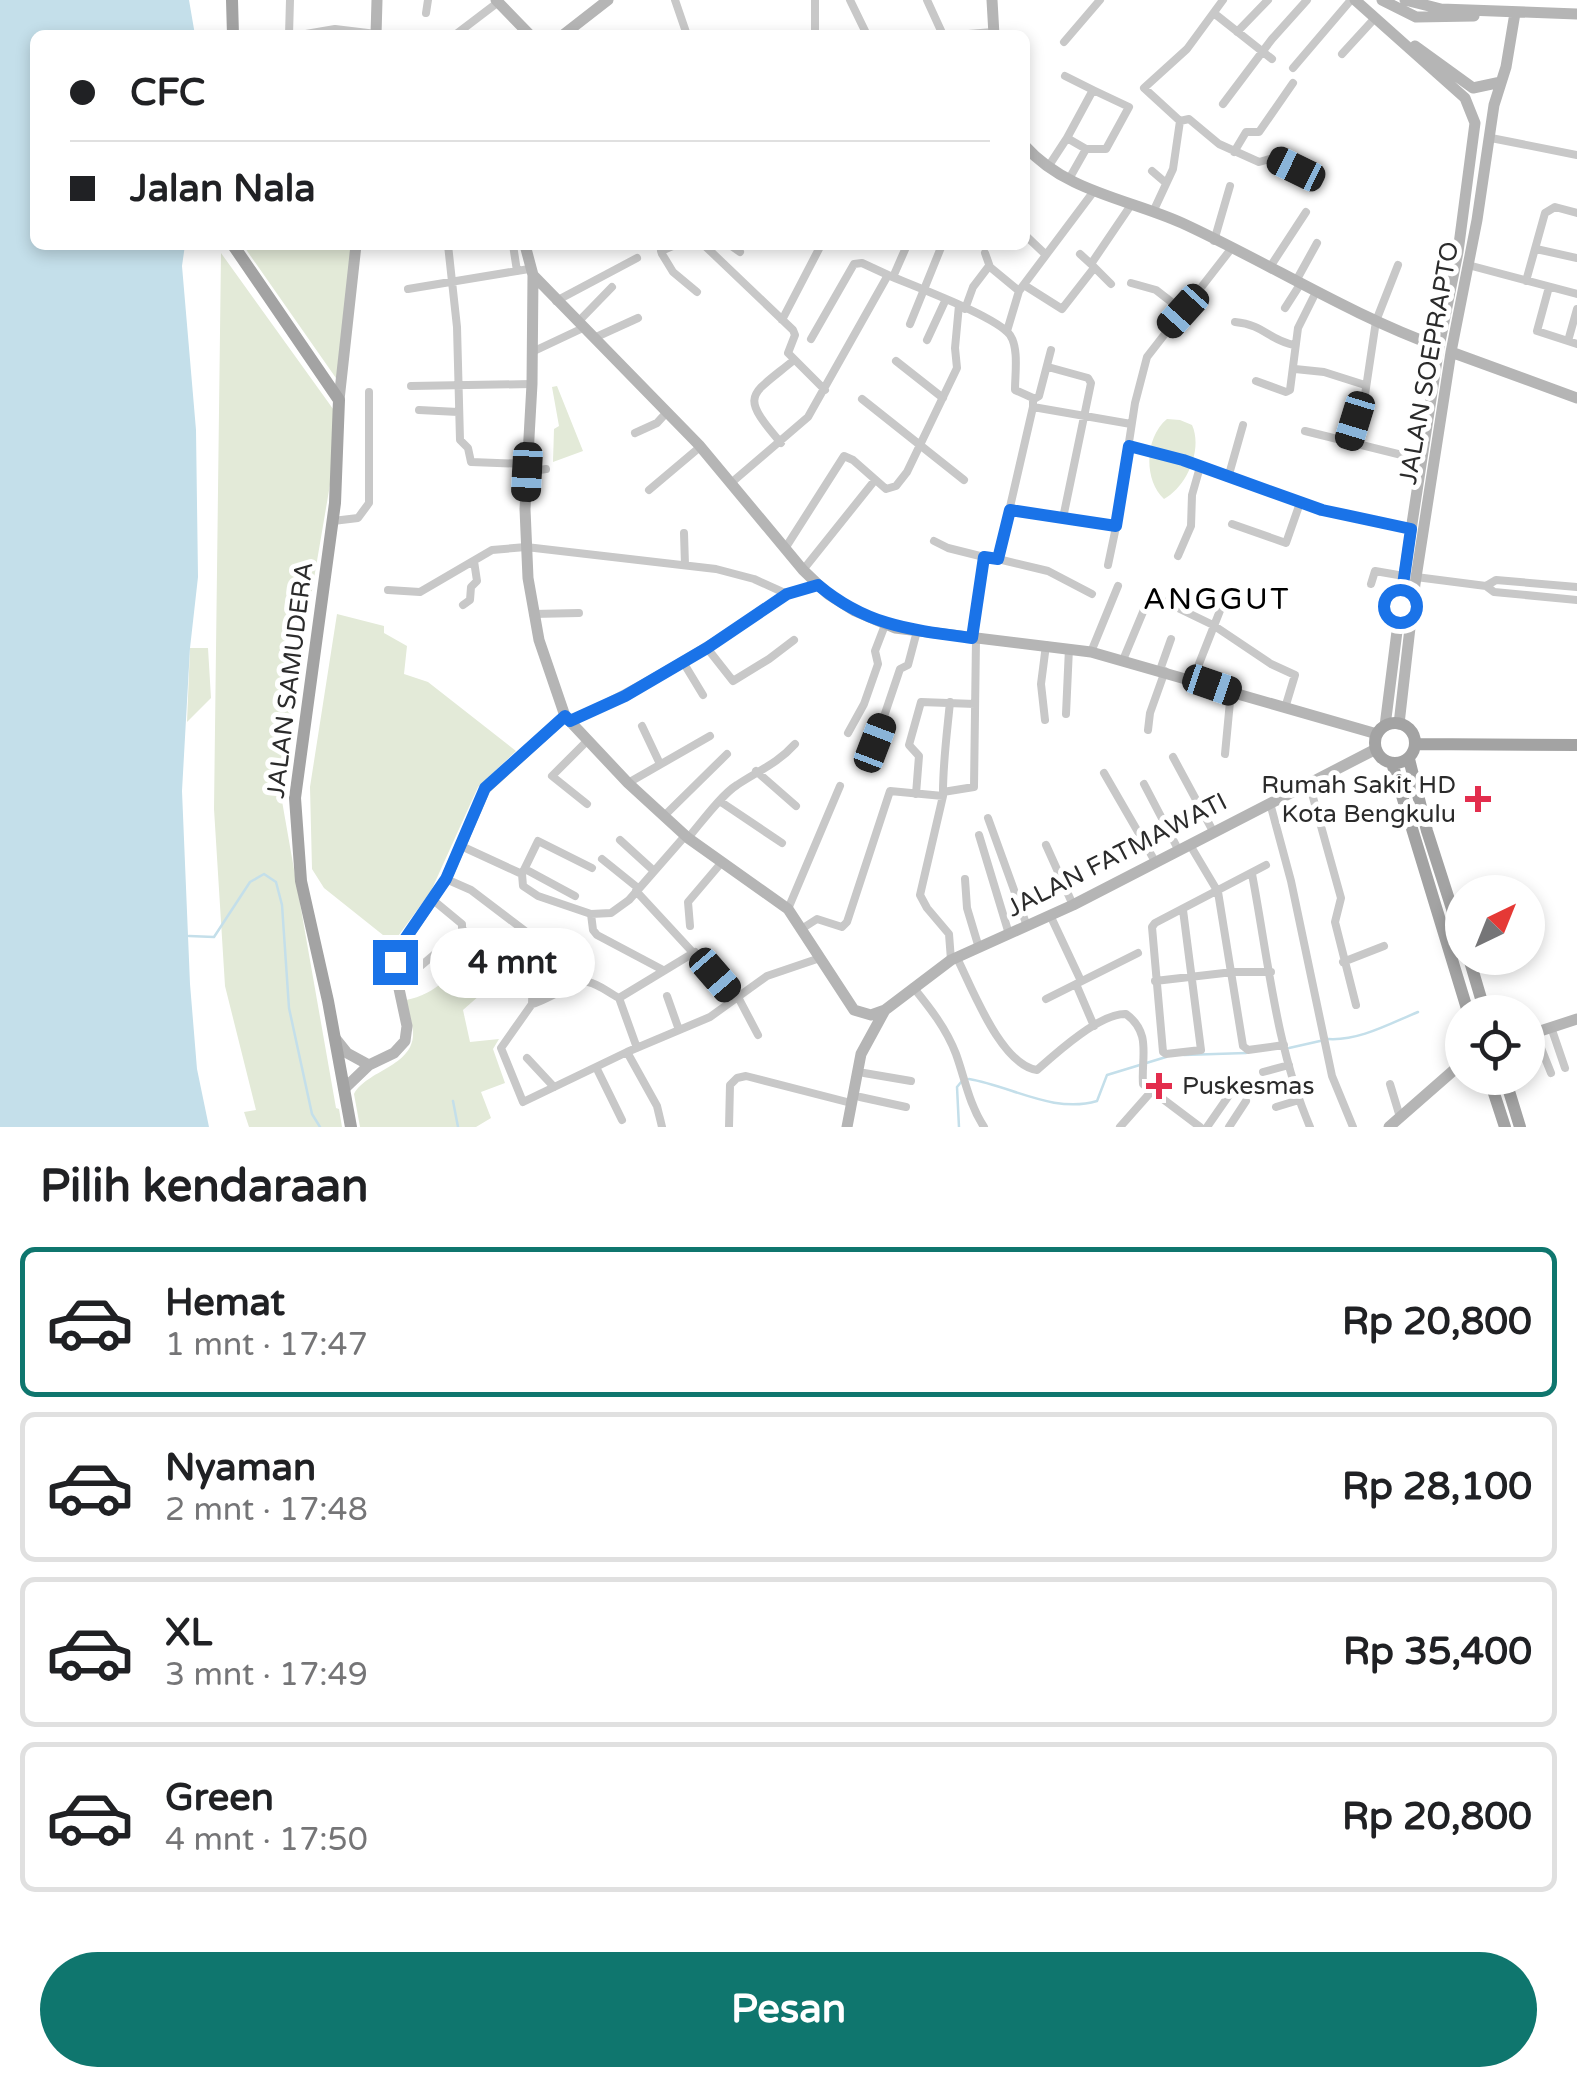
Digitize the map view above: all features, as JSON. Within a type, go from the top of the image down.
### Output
[{"type":"main road","points":[[232,0],[233,30]]},
{"type":"main road","points":[[236,250],[340,406]]},
{"type":"main road","name":"JALAN SAMUDERA","points":[[340,406],[333,521],[295,798],[301,881],[336,1038],[351,1127]]},
{"type":"main road","points":[[1409,759],[1392,763],[1382,758],[1376,749],[1387,728],[1410,731],[1415,744],[1409,759],[1445,887]]},
{"type":"main road","points":[[1415,744],[1577,745]]},
{"type":"main road","points":[[1392,763],[1463,995]]},
{"type":"main road","points":[[1495,1095],[1505,1127]]},
{"type":"main road","points":[[1510,1095],[1520,1127]]},
{"type":"street","points":[[290,0],[290,30]]},
{"type":"street","points":[[376,30],[377,0]]},
{"type":"street","points":[[426,12],[428,0]]},
{"type":"street","points":[[569,30],[608,0]]},
{"type":"street","points":[[674,0],[685,30]]},
{"type":"street","points":[[814,30],[816,0]]},
{"type":"street","points":[[850,0],[865,30]]},
{"type":"street","points":[[926,0],[940,30]]},
{"type":"street","points":[[992,0],[993,30]]},
{"type":"street","points":[[1064,42],[1100,0]]},
{"type":"street","points":[[1180,121],[1144,88],[1187,49],[1222,0]]},
{"type":"street","points":[[1237,32],[1268,0]]},
{"type":"street","points":[[1223,104],[1307,0]]},
{"type":"street","points":[[1293,68],[1353,0],[1395,36],[1473,88],[1501,82]]},
{"type":"street","points":[[1382,0],[1419,12],[1501,12],[1516,6],[1541,14],[1577,14]]},
{"type":"street","points":[[1405,0],[1419,12]]},
{"type":"street","points":[[461,30],[496,2],[525,30]]},
{"type":"street","name":"JALAN SOEPRAPTO","points":[[1410,576],[1411,529],[1422,460],[1468,265],[1494,104],[1514,34],[1516,6]]},
{"type":"street","points":[[1215,14],[1272,59]]},
{"type":"street","points":[[1342,54],[1375,18]]},
{"type":"street","name":"JALAN SOEPRAPTO","points":[[1387,728],[1474,136],[1474,116],[1465,98],[1395,36]]},
{"type":"street","points":[[1066,76],[1129,106],[1106,148],[1086,149],[1067,138]]},
{"type":"street","points":[[1234,152],[1246,132],[1258,132],[1293,84]]},
{"type":"street","points":[[1048,167],[1093,90]]},
{"type":"street","points":[[1180,121],[1189,119],[1209,138],[1234,152],[1259,162],[1273,158],[1296,169]]},
{"type":"street","points":[[1153,212],[1173,168],[1180,121]]},
{"type":"street","points":[[1491,138],[1577,156]]},
{"type":"street","points":[[1068,180],[1086,149]]},
{"type":"street","points":[[1030,151],[1068,180],[1153,212],[1376,320],[1445,350],[1577,398]]},
{"type":"street","points":[[1152,171],[1166,183]]},
{"type":"street","points":[[1214,241],[1230,186]]},
{"type":"street","points":[[1007,330],[1022,288],[1094,191]]},
{"type":"street","points":[[985,253],[989,266],[1062,309],[1131,205]]},
{"type":"street","points":[[1526,281],[1542,220],[1549,209],[1577,213]]},
{"type":"street","points":[[1270,267],[1306,212]]},
{"type":"street","points":[[1030,240],[1045,254]]},
{"type":"street","points":[[1285,308],[1317,242]]},
{"type":"street","points":[[1108,566],[1146,357],[1231,249]]},
{"type":"street","points":[[1536,249],[1577,258]]},
{"type":"street","name":"JALAN SAMUDERA","points":[[340,406],[356,250]]},
{"type":"street","points":[[449,250],[454,282],[460,440],[468,448],[470,461],[546,470]]},
{"type":"street","points":[[526,250],[532,352],[526,547],[534,614],[567,718],[686,837],[788,909],[803,928],[861,1026],[867,1046],[855,1100]]},
{"type":"street","points":[[663,250],[673,272],[697,292]]},
{"type":"street","points":[[715,250],[795,334],[787,351],[826,390]]},
{"type":"street","points":[[782,320],[818,250]]},
{"type":"street","points":[[731,483],[802,424],[826,390],[903,250]]},
{"type":"street","points":[[910,324],[940,250]]},
{"type":"street","points":[[1080,254],[1110,284]]},
{"type":"street","points":[[556,301],[637,258]]},
{"type":"street","points":[[811,339],[854,264],[862,263],[1007,330],[1014,344],[1015,390],[1033,403],[1083,417],[1131,424]]},
{"type":"street","points":[[1349,440],[1363,408],[1376,320],[1398,265]]},
{"type":"street","points":[[1468,265],[1577,294]]},
{"type":"street","points":[[786,547],[840,458],[850,458],[886,489],[896,486],[912,463],[957,368],[955,345],[962,307],[989,266]]},
{"type":"street","points":[[408,289],[526,272]]},
{"type":"street","points":[[526,272],[700,447],[803,570],[843,604],[885,625],[1091,652],[1285,708],[1387,728]]},
{"type":"street","points":[[1131,283],[1156,290],[1183,311]]},
{"type":"street","points":[[1549,286],[1537,331],[1573,342],[1577,310]]},
{"type":"street","points":[[532,352],[581,325],[612,287]]},
{"type":"street","points":[[1256,381],[1288,392],[1295,369],[1298,328],[1316,292]]},
{"type":"street","points":[[928,340],[946,299]]},
{"type":"street","points":[[594,338],[638,318]]},
{"type":"street","points":[[1234,322],[1255,324],[1277,340],[1294,345]]},
{"type":"street","points":[[998,559],[1033,403],[1039,397],[1051,350]]},
{"type":"street","points":[[781,443],[756,413],[752,401],[755,392],[794,360]]},
{"type":"street","points":[[896,361],[943,398]]},
{"type":"street","points":[[1048,367],[1090,379],[1063,518]]},
{"type":"street","points":[[1295,369],[1324,372],[1365,385]]},
{"type":"street","points":[[411,386],[532,384]]},
{"type":"street","points":[[333,521],[358,518],[369,502],[369,392]]},
{"type":"street","points":[[862,399],[964,480]]},
{"type":"street","points":[[419,410],[458,412]]},
{"type":"street","points":[[635,434],[667,412]]},
{"type":"street","points":[[1228,478],[1243,425]]},
{"type":"street","points":[[1306,431],[1422,460]]},
{"type":"street","points":[[1129,446],[1300,503],[1411,529]]},
{"type":"street","points":[[649,490],[700,447]]},
{"type":"street","points":[[1178,556],[1192,520],[1192,495],[1200,467]]},
{"type":"street","points":[[803,570],[875,480]]},
{"type":"street","points":[[1232,524],[1286,543],[1300,503]]},
{"type":"street","points":[[1010,510],[1116,526]]},
{"type":"street","points":[[684,532],[685,565]]},
{"type":"street","points":[[934,541],[1048,571],[1092,594]]},
{"type":"street","points":[[388,590],[420,592],[498,549],[526,547],[685,565],[754,578],[787,594]]},
{"type":"street","points":[[803,928],[817,920],[846,925],[889,792],[943,794],[974,787],[974,638],[984,557]]},
{"type":"street","points":[[463,605],[470,599],[470,588],[477,581],[474,561]]},
{"type":"street","points":[[1371,584],[1374,571],[1486,586],[1494,592],[1577,600]]},
{"type":"street","points":[[1486,586],[1496,580],[1577,588]]},
{"type":"street","points":[[344,1089],[369,1065],[394,1053],[406,1038],[397,952],[446,879],[488,784],[567,718],[625,696],[707,648],[787,594],[818,585]]},
{"type":"street","points":[[1091,652],[1118,586]]},
{"type":"street","points":[[1123,660],[1151,596],[1214,625],[1295,676],[1285,708]]},
{"type":"street","points":[[1193,679],[1223,603]]},
{"type":"street","points":[[534,614],[578,613]]},
{"type":"street","points":[[848,733],[864,704],[878,664],[875,652],[885,625]]},
{"type":"street","points":[[875,743],[900,668],[908,665],[918,631]]},
{"type":"street","points":[[1148,730],[1170,638]]},
{"type":"street","points":[[707,648],[733,680],[754,670],[794,640]]},
{"type":"street","points":[[1045,720],[1042,684],[1046,645]]},
{"type":"street","points":[[1066,714],[1069,648]]},
{"type":"street","points":[[683,662],[703,694]]},
{"type":"street","points":[[1225,754],[1231,692]]},
{"type":"street","points":[[950,702],[942,767],[943,794],[920,896],[949,934],[954,959],[992,1028],[1018,1061],[1032,1071],[1094,1026],[1115,1014],[1126,1014],[1139,1026],[1144,1038],[1143,1084],[1150,1093],[1204,1127],[1232,1092]]},
{"type":"street","points":[[916,794],[919,756],[908,745],[921,703],[975,704]]},
{"type":"street","points":[[642,726],[660,764]]},
{"type":"street","points":[[628,783],[710,736]]},
{"type":"street","points":[[587,804],[552,776],[588,740]]},
{"type":"street","points":[[592,868],[538,842],[523,872],[527,891],[591,914],[619,910],[734,786],[775,763],[795,744]]},
{"type":"street","name":"JALAN FATMAWATI","points":[[885,1010],[954,959],[1156,863],[1376,749]]},
{"type":"street","points":[[664,816],[727,754]]},
{"type":"street","points":[[1174,757],[1214,833]]},
{"type":"street","points":[[756,771],[796,806]]},
{"type":"street","points":[[1104,773],[1156,863]]},
{"type":"street","points":[[1310,783],[1341,898],[1334,919],[1356,1005]]},
{"type":"street","points":[[1144,784],[1184,848],[1218,892],[1243,1046],[1248,1050],[1285,1047]]},
{"type":"street","points":[[788,909],[840,786]]},
{"type":"street","points":[[720,802],[782,843]]},
{"type":"street","points":[[1270,802],[1291,881],[1323,1039],[1336,1089],[1353,1127]]},
{"type":"street","points":[[988,818],[1027,926]]},
{"type":"street","points":[[979,835],[1009,934]]},
{"type":"street","points":[[620,840],[654,871]]},
{"type":"street","points":[[460,844],[576,896]]},
{"type":"street","points":[[1046,845],[1073,904]]},
{"type":"street","points":[[602,859],[637,890],[736,997],[758,1035]]},
{"type":"street","points":[[690,926],[688,902],[722,862]]},
{"type":"street","points":[[1183,910],[1200,1052],[1166,1054],[1152,927],[1183,910],[1252,874],[1266,866]]},
{"type":"street","points":[[1252,874],[1285,1047],[1310,1127]]},
{"type":"street","points":[[446,879],[471,890],[525,931]]},
{"type":"street","points":[[965,879],[968,912],[979,948]]},
{"type":"street","points":[[432,900],[462,924],[476,942],[533,977]]},
{"type":"street","points":[[591,914],[592,930],[597,934],[663,970]]},
{"type":"street","points":[[1050,915],[1094,1026]]},
{"type":"street","points":[[1343,962],[1384,946]]},
{"type":"street","points":[[619,998],[695,952]]},
{"type":"street","points":[[397,979],[410,975],[436,953]]},
{"type":"street","points":[[1046,999],[1138,953]]},
{"type":"street","points":[[576,984],[570,978],[561,978],[548,965],[533,977],[532,1004],[502,1045],[501,1052],[523,1102],[710,1017],[767,976],[821,958]]},
{"type":"street","points":[[1155,981],[1232,972],[1271,972]]},
{"type":"street","points":[[532,1004],[589,982],[619,998],[636,1048]]},
{"type":"street","points":[[914,987],[940,1021],[984,1127]]},
{"type":"street","points":[[667,996],[679,1030]]},
{"type":"street","points":[[854,1010],[870,1014],[885,1010]]},
{"type":"street","points":[[850,1127],[861,1054],[885,1010]]},
{"type":"street","points":[[1545,1029],[1577,1019]]},
{"type":"street","points":[[1551,1027],[1566,1068]]},
{"type":"street","points":[[336,1038],[348,1053],[369,1065]]},
{"type":"street","points":[[627,1052],[657,1106],[662,1127]]},
{"type":"street","points":[[527,1058],[554,1087]]},
{"type":"street","points":[[1545,1061],[1551,1073]]},
{"type":"street","points":[[1263,1072],[1290,1065]]},
{"type":"street","points":[[596,1067],[622,1120]]},
{"type":"street","points":[[864,1073],[912,1081]]},
{"type":"street","points":[[730,1127],[730,1085],[746,1076],[906,1107]]},
{"type":"street","points":[[1388,1127],[1445,1079]]},
{"type":"street","points":[[1390,1084],[1400,1117]]},
{"type":"street","points":[[1127,1125],[1150,1093]]},
{"type":"street","points":[[1276,1107],[1299,1100]]},
{"type":"street","points":[[1229,1127],[1246,1101]]},
{"type":"green space","points":[[246,250],[351,250],[338,381]]},
{"type":"green space","points":[[221,253],[341,420],[279,784],[342,1127],[249,1127],[244,1112],[256,1110],[225,986],[214,809]]},
{"type":"green space","points":[[557,386],[583,451],[553,462],[554,429],[559,426],[552,387]]},
{"type":"green space","points":[[1167,419],[1192,425],[1196,445],[1186,477],[1164,499],[1153,481],[1149,458],[1154,436]]},
{"type":"green space","points":[[337,614],[384,626],[384,633],[407,646],[404,674],[428,682],[516,751],[478,787],[431,891],[393,943],[324,888],[312,869],[310,787]]},
{"type":"green space","points":[[190,648],[208,648],[211,698],[187,722]]},
{"type":"green space","points":[[475,951],[506,972],[463,1010],[470,1042],[499,1039],[493,1049],[505,1083],[481,1092],[491,1118],[476,1127],[360,1127],[354,1094],[399,1060],[412,1043],[406,1000],[436,988]]},
{"type":"water","points":[[0,0],[189,0],[194,30],[30,30],[30,250],[184,250],[182,266],[196,430],[198,577],[182,791],[190,984],[197,1069],[209,1127],[0,1127]]},
{"type":"waterway","points":[[189,936],[214,937],[250,882],[264,874],[276,882],[282,905],[289,1008],[312,1114],[320,1127]]},
{"type":"waterway","points":[[1328,1039],[1362,1034],[1418,1012]]},
{"type":"waterway","points":[[1289,1048],[1320,1041]]},
{"type":"waterway","points":[[1184,1055],[1246,1053]]},
{"type":"waterway","points":[[969,1079],[1049,1102],[1081,1104],[1097,1101],[1107,1075],[1166,1057]]},
{"type":"waterway","points":[[959,1127],[957,1087],[962,1081]]},
{"type":"waterway","points":[[453,1101],[458,1127]]},
{"type":"place","name":"Rumah Sakit HD Kota Bengkulu","points":[[1478,799]]},
{"type":"place","name":"Puskesmas","points":[[1159,1086]]},
{"type":"district","name":"ANGGUT","points":[[1217,599]]},
{"type":"route","points":[[395,962],[403,942],[446,879],[485,788],[565,716],[570,721],[625,696],[707,648],[787,594],[818,585],[843,604],[885,625],[972,638],[984,557],[998,559],[1010,510],[1116,526],[1129,446],[1183,460],[1322,510],[1411,529],[1400,606]]}]
